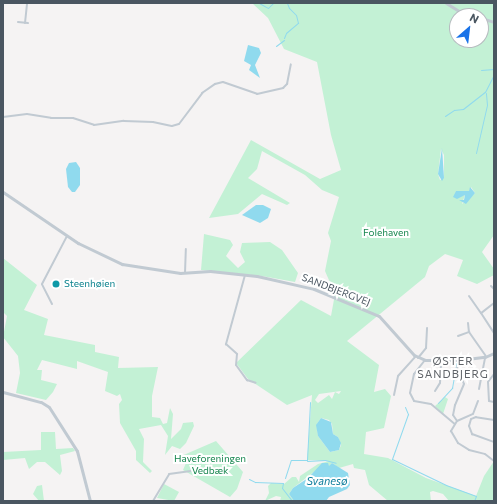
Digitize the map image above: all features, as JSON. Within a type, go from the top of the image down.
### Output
[{"type":"street","points":[[18,22],[27,23],[27,3]]},
{"type":"street","points":[[3,117],[27,114],[51,118],[73,118],[94,125],[124,121],[153,122],[172,126],[179,124],[202,93],[215,84],[223,82],[257,94],[283,88],[287,84],[291,64]]},
{"type":"street","name":"SANDBJERGVEJ","points":[[3,192],[67,236],[122,264],[185,273],[210,270],[245,275],[314,289],[376,314],[417,357]]},
{"type":"street","points":[[52,304],[42,284],[67,236]]},
{"type":"street","points":[[185,273],[186,249]]},
{"type":"street","points":[[245,275],[226,344],[237,354],[236,365],[248,380],[256,383]]},
{"type":"street","points":[[491,286],[494,289]]},
{"type":"street","points":[[469,296],[494,333]]},
{"type":"street","points":[[481,313],[494,303]]},
{"type":"street","points":[[468,323],[469,332],[486,357],[479,389]]},
{"type":"street","points":[[394,395],[398,376],[426,348],[427,328]]},
{"type":"street","points":[[458,336],[469,332]]},
{"type":"street","points":[[417,357],[425,360],[441,361],[486,357],[494,353]]},
{"type":"street","points":[[425,360],[414,374],[410,393],[414,401],[431,404],[454,424]]},
{"type":"street","points":[[457,420],[453,415],[455,405],[464,384],[462,379],[455,376],[459,360]]},
{"type":"street","points":[[435,391],[441,376],[441,361]]},
{"type":"street","points":[[494,374],[488,382],[489,402],[494,402]]},
{"type":"street","points":[[3,392],[41,402],[49,407],[77,451],[90,501]]},
{"type":"street","points":[[477,402],[473,414],[457,420],[451,432],[461,445],[483,453],[494,461]]},
{"type":"street","points":[[494,420],[476,417],[471,419],[469,426],[472,434],[494,442]]},
{"type":"street","points":[[153,501],[169,474],[192,471]]},
{"type":"green space","name":"Folehaven","points":[[252,3],[494,3],[494,235],[482,252],[494,269],[494,275],[477,284],[457,276],[463,260],[445,254],[429,266],[425,277],[347,341],[379,365],[374,392],[385,389],[391,396],[384,428],[366,432],[364,454],[388,458],[426,478],[476,496],[484,476],[494,461],[494,501],[449,501],[443,494],[433,491],[430,492],[431,501],[388,501],[369,485],[365,470],[354,468],[353,464],[339,468],[332,463],[329,467],[327,463],[293,488],[289,494],[294,501],[280,501],[281,497],[276,496],[265,501],[269,493],[268,486],[271,483],[284,484],[292,477],[296,477],[299,482],[300,476],[318,464],[329,461],[307,460],[312,395],[287,405],[248,379],[236,363],[301,300],[331,316],[335,294],[325,271],[331,241],[328,233],[339,197],[322,190],[305,175],[262,151],[257,169],[248,178],[290,203],[287,205],[262,194],[238,214],[209,218],[251,140],[320,179],[341,170],[331,135],[317,62],[284,49],[268,18]],"holes":[[[441,149],[444,155],[444,178],[440,180],[438,174]],[[471,187],[475,193],[462,204],[465,195],[455,197],[456,191],[469,191]],[[341,391],[339,394],[335,392],[332,399],[329,395],[318,403],[315,400],[319,394]],[[321,418],[329,420],[332,424],[333,434],[338,437],[341,445],[339,450],[330,452],[318,436],[317,424]]]},
{"type":"green space","points":[[204,234],[230,240],[233,245],[226,256],[238,268],[245,262],[240,252],[242,243],[270,242],[282,250],[298,273],[295,282],[262,276],[201,270]]},
{"type":"green space","points":[[3,258],[37,285],[24,310],[48,319],[44,335],[95,345],[95,352],[119,357],[118,368],[158,367],[152,396],[152,417],[160,418],[163,424],[167,423],[170,408],[173,414],[171,439],[181,429],[183,423],[193,422],[194,426],[186,443],[180,449],[172,446],[165,455],[168,436],[161,425],[139,429],[144,439],[143,462],[152,471],[150,473],[136,460],[136,451],[120,423],[119,404],[122,400],[120,394],[117,396],[105,391],[108,372],[77,361],[77,369],[42,360],[37,370],[42,370],[41,380],[57,384],[53,392],[46,400],[16,393],[20,373],[18,356],[3,337],[7,316],[3,312]]},
{"type":"green space","points":[[445,397],[448,399],[443,414],[435,406]]},
{"type":"green space","points":[[41,432],[55,432],[56,449],[73,448],[75,451],[60,455],[62,471],[60,475],[45,462],[37,462],[29,469],[25,458],[3,460],[3,452],[41,450]]},
{"type":"green space","name":"Haveforeningen Vedbæk","points":[[216,441],[243,472],[237,489],[230,497],[183,470],[186,463],[179,457]]},
{"type":"green space","points":[[164,484],[179,492],[174,501],[157,498]]},
{"type":"green space","points":[[42,485],[44,501],[39,501],[33,494],[37,486]]},
{"type":"water","points":[[248,45],[259,48],[261,53],[255,65],[260,78],[249,70],[251,65],[244,61]]},
{"type":"water","points":[[442,148],[444,178],[442,181],[438,174]]},
{"type":"water","points":[[76,162],[80,168],[80,185],[75,192],[72,192],[68,187],[66,169],[69,163]]},
{"type":"water","points":[[470,187],[475,193],[466,204],[459,200],[464,200],[465,195],[457,199],[453,197],[456,191],[469,191]]},
{"type":"water","points":[[256,205],[263,205],[271,209],[268,218],[260,223],[242,215]]},
{"type":"water","points":[[321,418],[331,422],[333,434],[338,437],[341,443],[339,450],[330,452],[318,436],[316,425]]},
{"type":"water","name":"Svanesø","points":[[322,463],[328,463],[329,466],[332,463],[348,473],[350,485],[347,489],[329,497],[326,501],[294,501],[289,494],[293,488],[308,478]]},
{"type":"waterway","points":[[259,3],[268,8],[273,3]]},
{"type":"waterway","points":[[284,38],[286,33],[298,23],[296,15],[289,8],[287,3]]},
{"type":"waterway","points":[[276,46],[284,40]]},
{"type":"waterway","points":[[481,70],[494,69]]},
{"type":"waterway","points":[[445,116],[454,110],[463,109],[485,92],[494,74]]},
{"type":"waterway","points":[[476,153],[487,105],[486,93]]},
{"type":"waterway","points":[[438,403],[452,388],[457,361]]},
{"type":"waterway","points":[[285,478],[291,460],[307,460],[310,402]]},
{"type":"waterway","points":[[405,407],[408,414],[392,459],[446,485],[476,496],[474,501]]},
{"type":"waterway","points":[[307,461],[325,460],[336,463]]},
{"type":"waterway","points":[[249,479],[255,482],[283,483],[282,488],[292,501]]},
{"type":"place","name":"Steenhøien","points":[[56,284]]},
{"type":"district","name":"ØSTER SANDBJERG","points":[[453,368]]}]
